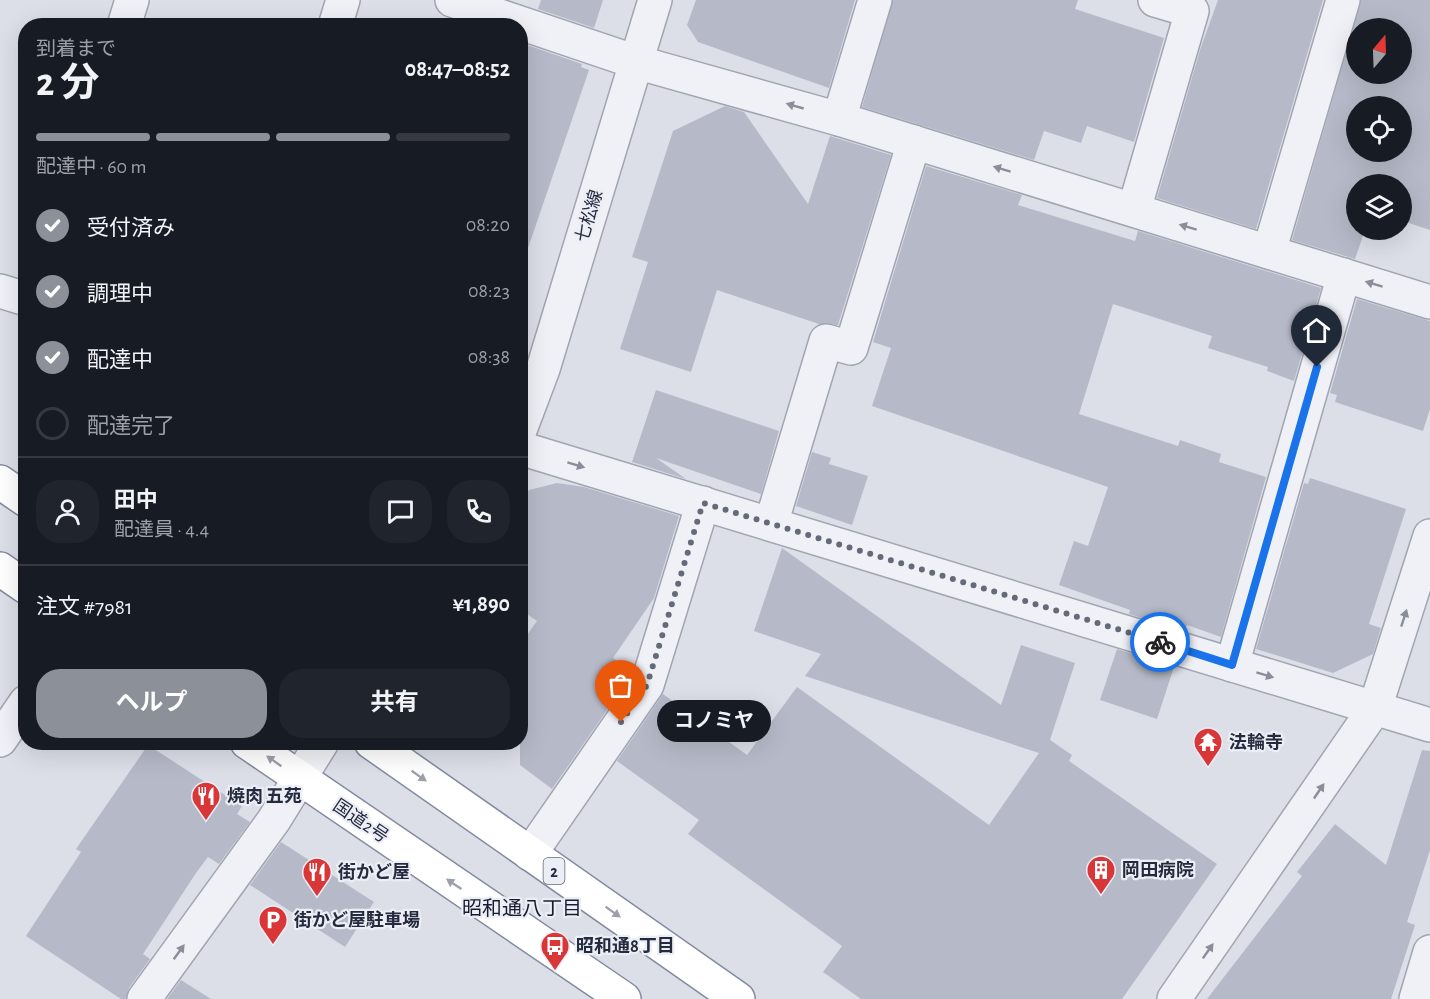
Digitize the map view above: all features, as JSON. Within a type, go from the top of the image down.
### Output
[{"type":"highway","points":[[0,482],[18,494]]},
{"type":"highway","points":[[0,569],[18,581]]},
{"type":"highway","name":"国道2号","points":[[258,750],[624,999]]},
{"type":"highway","name":"2","points":[[382,750],[738,999]]},
{"type":"street","points":[[126,18],[132,0]]},
{"type":"street","points":[[337,18],[343,0]]},
{"type":"street","name":"七松線","points":[[528,408],[546,358],[655,0]]},
{"type":"street","points":[[839,118],[875,0]]},
{"type":"street","points":[[1134,210],[1192,11],[1155,0]]},
{"type":"street","points":[[1269,252],[1343,0]]},
{"type":"street","points":[[461,1],[510,18]]},
{"type":"street","points":[[528,24],[636,62],[839,118],[1430,302]]},
{"type":"street","points":[[771,524],[826,340],[851,348],[914,142]]},
{"type":"street","points":[[1232,665],[1344,275]]},
{"type":"street","points":[[0,291],[18,297]]},
{"type":"street","points":[[528,450],[1430,725]]},
{"type":"street","points":[[530,854],[647,685],[703,503]]},
{"type":"street","points":[[1174,999],[1375,708],[1430,536]]},
{"type":"street","points":[[0,740],[18,714]]},
{"type":"street","points":[[144,999],[301,780],[318,750]]},
{"type":"street","points":[[1416,999],[1430,952]]},
{"type":"building","points":[[541,0],[603,0],[594,28],[538,9]]},
{"type":"building","points":[[696,0],[855,0],[829,88],[698,42],[687,25]]},
{"type":"building","points":[[893,0],[1078,0],[1075,9],[1164,38],[1134,142],[1087,126],[1081,143],[1044,131],[1034,160],[862,107]]},
{"type":"building","points":[[1218,0],[1323,0],[1256,229],[1157,198],[1200,50]]},
{"type":"building","points":[[1361,0],[1430,0],[1430,230],[1412,224],[1412,174],[1346,174],[1346,240],[1362,240],[1355,259],[1292,240],[1346,52],[1346,84],[1412,84],[1412,18],[1356,18]]},
{"type":"building","points":[[528,45],[582,64],[581,67],[589,70],[528,248]]},
{"type":"building","points":[[725,106],[744,112],[808,204],[830,136],[891,155],[838,325],[819,324],[717,290],[691,372],[620,349],[648,262],[632,257],[673,131]]},
{"type":"building","points":[[926,166],[1022,195],[1018,205],[1135,241],[1138,231],[1321,288],[1294,381],[1267,371],[1268,367],[1208,348],[1212,336],[1113,304],[1079,414],[1178,446],[1180,440],[1221,454],[1219,462],[1266,477],[1221,637],[1187,625],[1185,631],[1129,614],[1130,610],[1059,585],[1074,541],[1088,546],[1108,487],[872,406],[891,348],[873,342]]},
{"type":"building","points":[[1357,299],[1430,321],[1430,409],[1423,431],[1335,402],[1337,395],[1330,393]]},
{"type":"building","points":[[656,390],[779,431],[761,494],[656,458],[686,479],[632,462]]},
{"type":"building","points":[[812,452],[831,458],[829,464],[868,476],[852,525],[796,506]]},
{"type":"building","points":[[1310,478],[1406,509],[1369,624],[1381,628],[1373,654],[1333,673],[1256,649],[1304,483],[1308,484]]},
{"type":"building","points":[[557,483],[584,487],[679,516],[654,598],[613,658],[632,672],[630,677],[552,789],[520,765],[520,750],[528,750],[528,634],[537,621],[528,615],[529,490]]},
{"type":"building","points":[[782,548],[1001,705],[1021,645],[1075,663],[1050,740],[1072,755],[1069,761],[1217,864],[1122,999],[861,999],[823,972],[842,946],[688,834],[699,820],[617,761],[663,694],[747,755],[797,687],[989,825],[1039,753],[805,676],[821,654],[754,631]]},
{"type":"building","points":[[1117,649],[1174,667],[1157,719],[1100,700]]},
{"type":"building","points":[[145,750],[156,750],[242,806],[237,814],[250,822],[219,864],[208,857],[196,873],[143,954],[150,959],[129,988],[126,999],[121,999],[26,936],[81,852],[76,849]]},
{"type":"building","points":[[1422,750],[1430,751],[1430,850],[1407,922],[1415,925],[1391,999],[1207,999],[1302,876],[1297,872],[1335,824],[1386,865]]},
{"type":"building","name":"街かど屋","points":[[281,842],[374,902],[345,947],[250,885]]},
{"type":"building","points":[[181,980],[211,999],[167,999]]},
{"type":"way so far","points":[[621,722],[647,685],[703,503],[1160,642]]},
{"type":"place","name":"コノミヤ","points":[[621,722]]},
{"type":"place","name":"法輪寺","points":[[1208,768]]},
{"type":"place","name":"焼肉 五苑","points":[[206,822]]},
{"type":"place","name":"岡田病院","points":[[1101,896]]},
{"type":"place","name":"街かど屋","points":[[317,898]]},
{"type":"place","name":"街かど屋駐車場","points":[[273,946]]},
{"type":"place","name":"昭和通8丁目","points":[[555,972]]},
{"type":"district","name":"昭和通八丁目","points":[[522,908]]},
{"type":"route","points":[[1160,642],[1232,665],[1317,367]]}]
